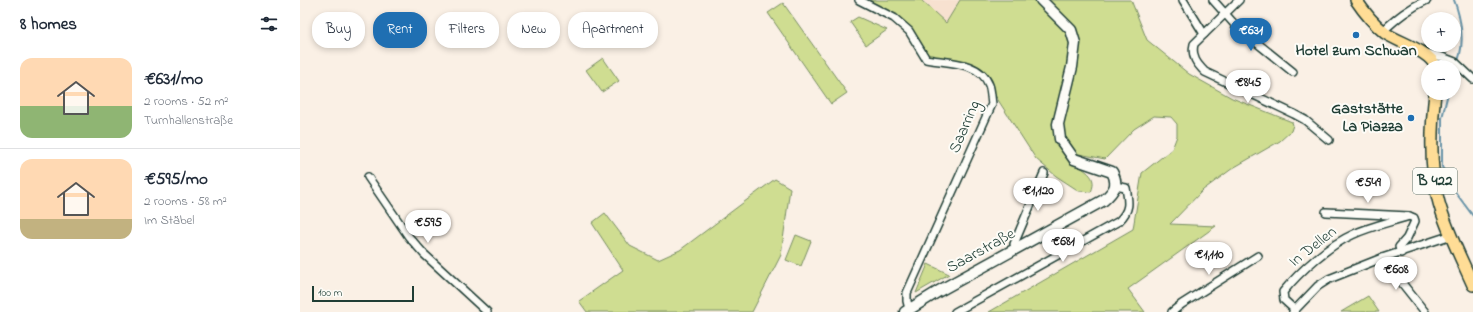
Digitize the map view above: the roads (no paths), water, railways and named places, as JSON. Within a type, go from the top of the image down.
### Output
[{"type":"main road","points":[[1356,0],[1369,17],[1383,31],[1396,40],[1421,52]]},
{"type":"main road","points":[[1422,52],[1432,60]]},
{"type":"main road","name":"B 422","points":[[1435,100],[1433,141],[1435,182],[1439,203],[1473,285]]},
{"type":"street","name":"Saarring","points":[[859,0],[894,18],[909,31],[926,60],[969,66],[980,71],[989,86],[992,104],[907,293],[907,311]]},
{"type":"street","points":[[955,312],[1119,221],[1125,215],[1128,207],[1126,188],[1115,186],[1115,179],[1112,172],[1074,159],[1060,139],[1058,124],[1072,67],[1075,43],[1071,30],[1041,0]]},
{"type":"street","points":[[1183,0],[1204,34]]},
{"type":"street","points":[[1213,0],[1246,35],[1293,72]]},
{"type":"street","points":[[1239,0],[1194,44],[1194,59],[1206,72],[1294,114],[1330,140]]},
{"type":"street","points":[[1383,31],[1399,16],[1413,6],[1427,0]]},
{"type":"street","points":[[1422,52],[1450,60]]},
{"type":"street","points":[[1461,68],[1473,79]]},
{"type":"street","points":[[1016,249],[1014,244],[1044,173]]},
{"type":"street","points":[[368,178],[409,237],[424,254],[487,312]]},
{"type":"street","name":"Saarstraße","points":[[907,311],[939,291],[1104,200],[1112,193],[1115,186]]},
{"type":"street","points":[[1326,212],[1409,216],[1414,218],[1415,221],[1407,238],[1399,247],[1401,253]]},
{"type":"street","name":"In Dellen","points":[[1294,311],[1284,300],[1283,292],[1290,283],[1330,247],[1354,234],[1409,216]]},
{"type":"street","points":[[1294,311],[1318,286],[1329,279],[1382,258],[1452,235]]},
{"type":"street","points":[[1172,312],[1258,256]]},
{"type":"street","points":[[1382,258],[1425,312]]},
{"type":"waterway","points":[[1454,0],[1459,14],[1462,38],[1458,60]]},
{"type":"waterway","points":[[1446,100],[1442,118],[1442,167],[1456,193],[1473,216]]},
{"type":"place","name":"Hotel zum Schwan","points":[[1356,35]]},
{"type":"place","name":"Gaststätte La Piazza","points":[[1411,118]]}]
